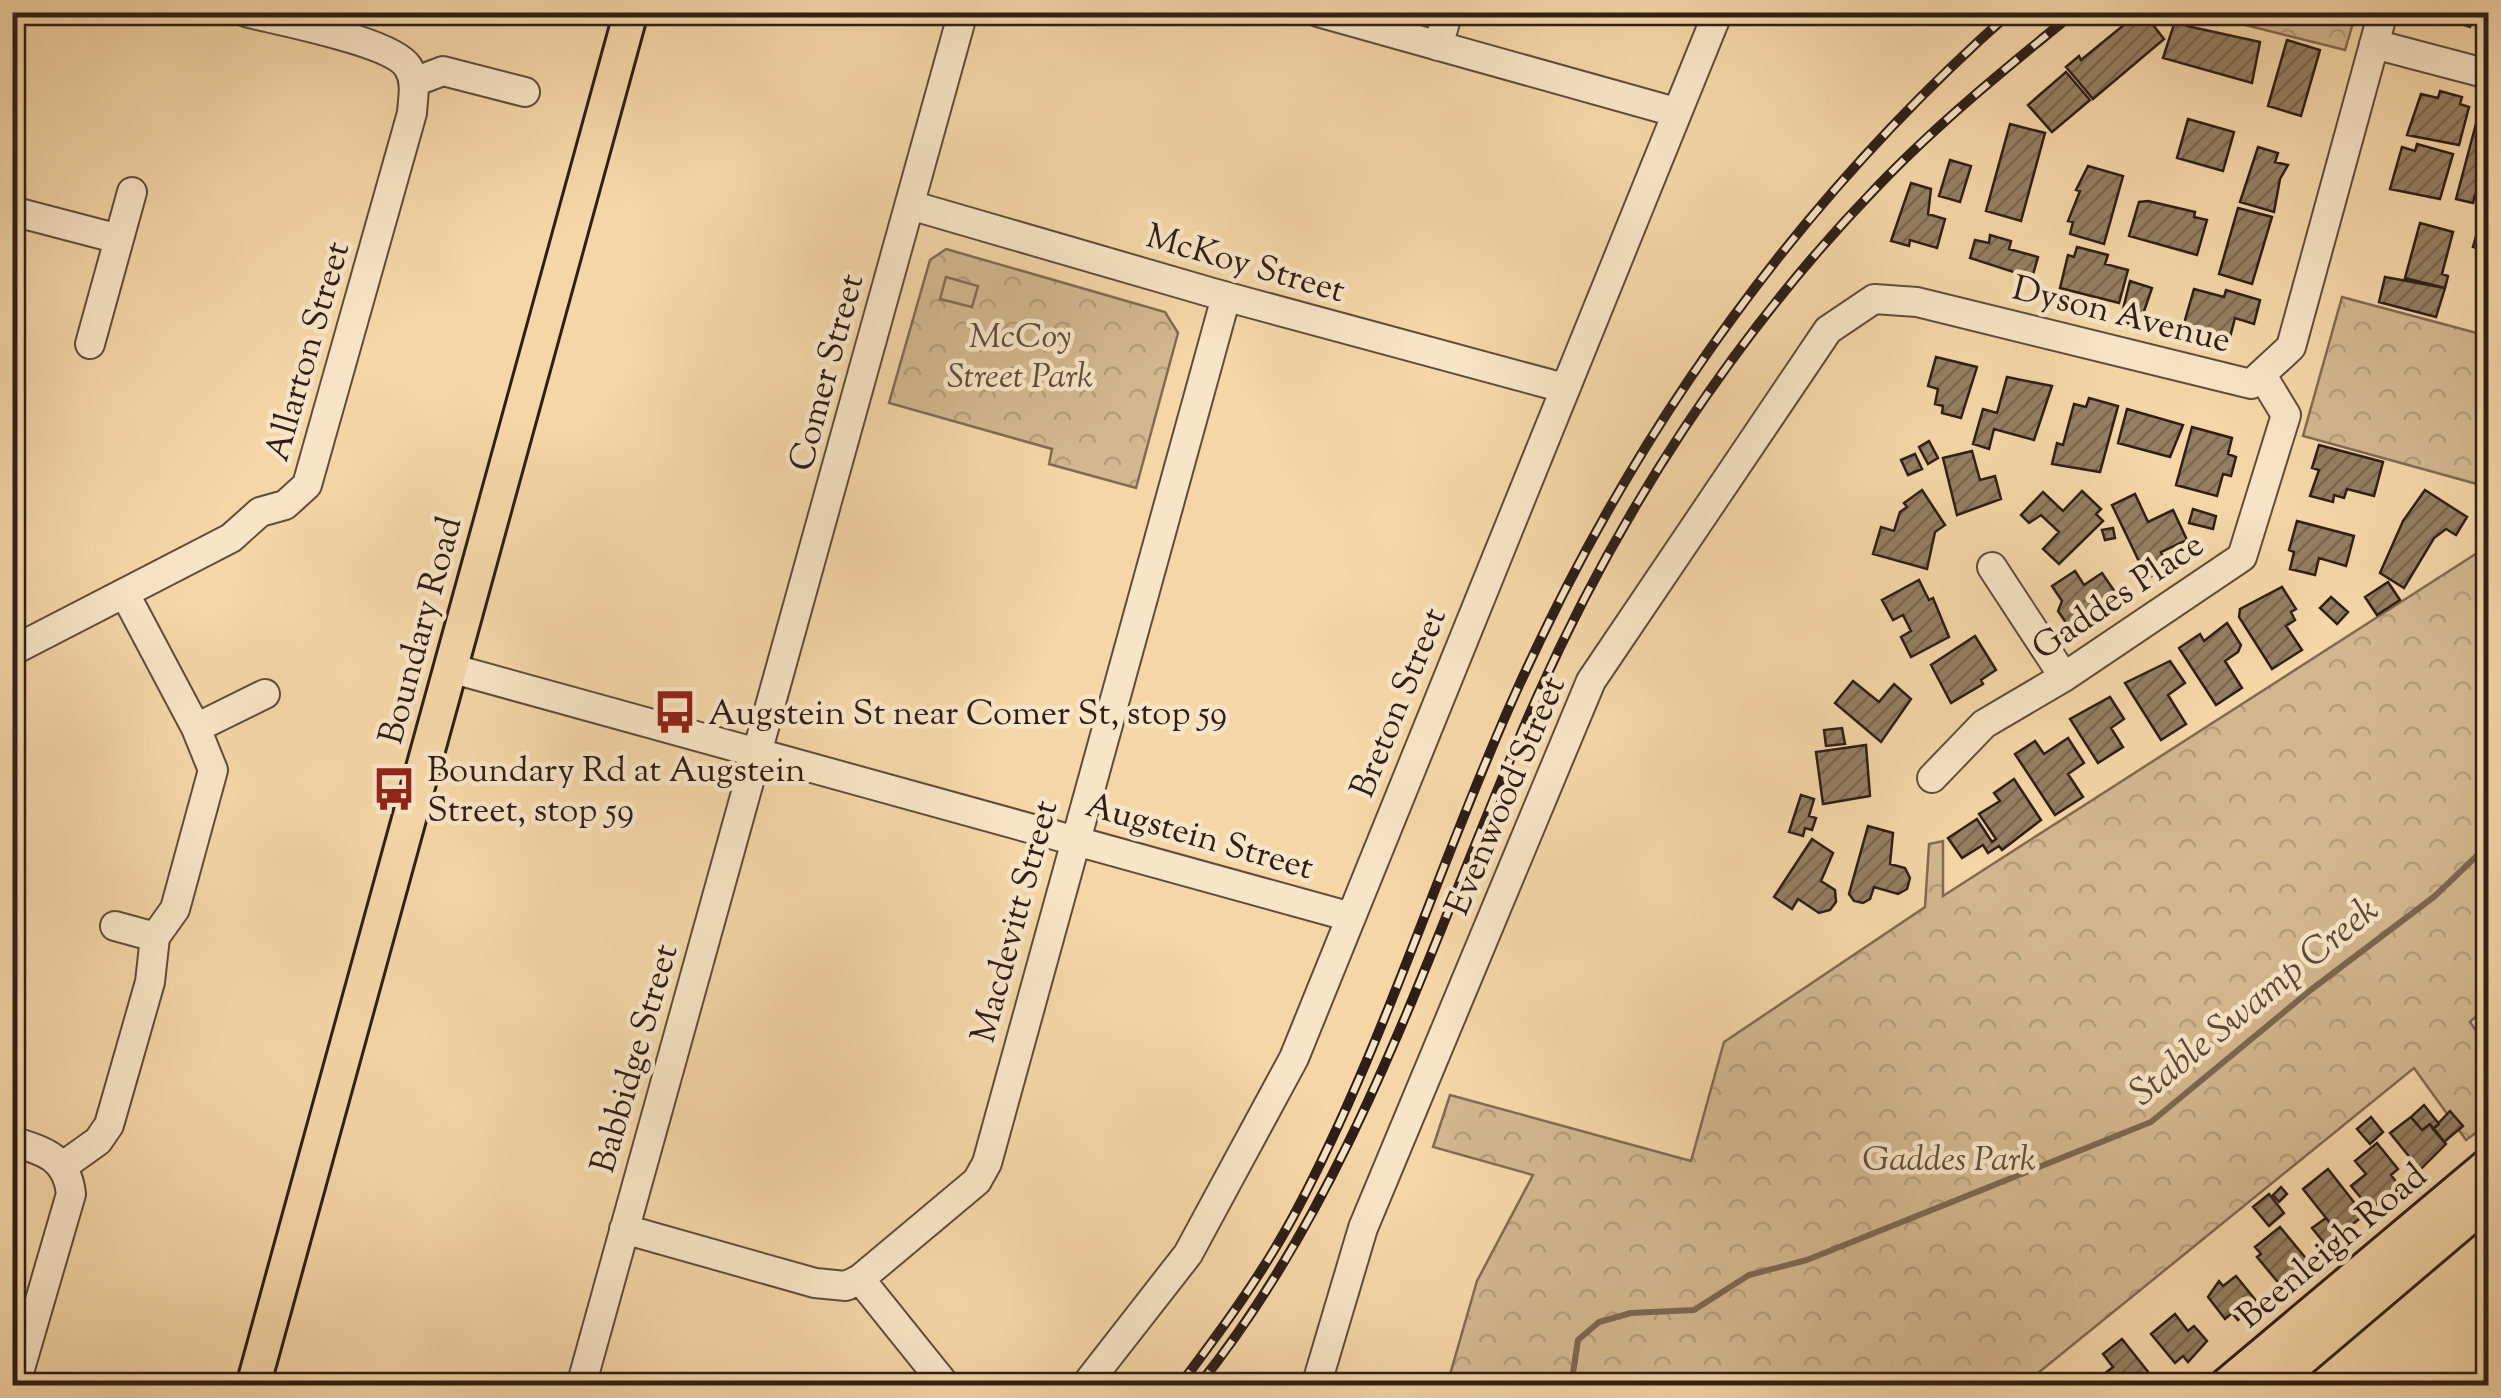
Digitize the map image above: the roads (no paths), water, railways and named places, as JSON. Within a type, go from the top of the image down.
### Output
[{"type":"main road","name":"Boundary Road","points":[[253,1386],[630,12]]},
{"type":"main road","name":"Beenleigh Road","points":[[2225,1386],[2488,1166]]},
{"type":"main road","name":"Beenleigh Road","points":[[2270,1386],[2488,1202]]},
{"type":"street","points":[[246,12],[386,50],[407,64],[414,82],[444,71],[525,92]]},
{"type":"street","name":"Comer Street","points":[[757,750],[962,12]]},
{"type":"street","points":[[1318,12],[1675,112]]},
{"type":"street","points":[[1438,46],[1448,12]]},
{"type":"street","name":"Breton Street","points":[[1085,1386],[1188,1254],[1226,1191],[1294,1058],[1718,12]]},
{"type":"street","name":"Dyson Avenue","points":[[1874,298],[1938,306],[2251,384],[2264,377],[2291,348],[2383,12]]},
{"type":"street","points":[[2374,44],[2488,74]]},
{"type":"street","name":"Allarton Street","points":[[12,651],[126,596],[231,538],[260,512],[285,505],[307,485],[412,113],[414,82]]},
{"type":"street","points":[[90,344],[132,192]]},
{"type":"street","name":"McKoy Street","points":[[910,205],[1226,297],[1564,388]]},
{"type":"street","points":[[12,211],[119,239]]},
{"type":"street","name":"Macdevitt Street","points":[[860,1279],[977,1181],[988,1163],[1074,838],[1226,297]]},
{"type":"street","name":"Evenwood Street","points":[[1316,1386],[1362,1228],[1591,682],[1828,330],[1874,298]]},
{"type":"street","name":"Gaddes Place","points":[[1932,778],[1984,724],[2064,677],[2242,557],[2286,415],[2264,377]]},
{"type":"street","points":[[1992,567],[2064,677]]},
{"type":"street","points":[[63,1166],[98,1141],[110,1125],[150,982],[155,938],[175,908],[211,784],[211,759],[126,596]]},
{"type":"street","name":"Augstein Street","points":[[450,668],[1351,916]]},
{"type":"street","points":[[196,728],[264,694]]},
{"type":"street","name":"Babbidge Street","points":[[581,1386],[757,750]]},
{"type":"street","points":[[115,926],[155,938]]},
{"type":"street","points":[[12,1141],[54,1156],[63,1166],[69,1179],[70,1206],[14,1386]]},
{"type":"street","points":[[624,1229],[815,1283],[846,1286],[860,1279],[946,1386]]},
{"type":"waterway","name":"Stable Swamp Creek","points":[[1571,1386],[1578,1340],[1599,1322],[1631,1313],[1694,1310],[1749,1275],[1807,1260],[2151,1122],[2312,989],[2435,896],[2488,845]]},
{"type":"railway","points":[[1179,1386],[1225,1324],[1293,1217],[1383,1023],[1516,692],[1562,596],[1668,412],[1727,325],[1860,161],[2011,12]]},
{"type":"railway","points":[[1198,1386],[1255,1308],[1305,1226],[1349,1140],[1390,1053],[1537,697],[1605,560],[1685,428],[1775,303],[1876,188],[1948,119],[2075,12]]},
{"type":"place","name":"Augstein St near Comer St, stop 59","points":[[675,712]]},
{"type":"place","name":"Boundary Rd at Augstein Street, stop 59","points":[[394,789]]},
{"type":"park label","name":"McCoy Street Park","points":[[1020,355]]},
{"type":"park label","name":"Gaddes Park","points":[[1949,1158]]}]
